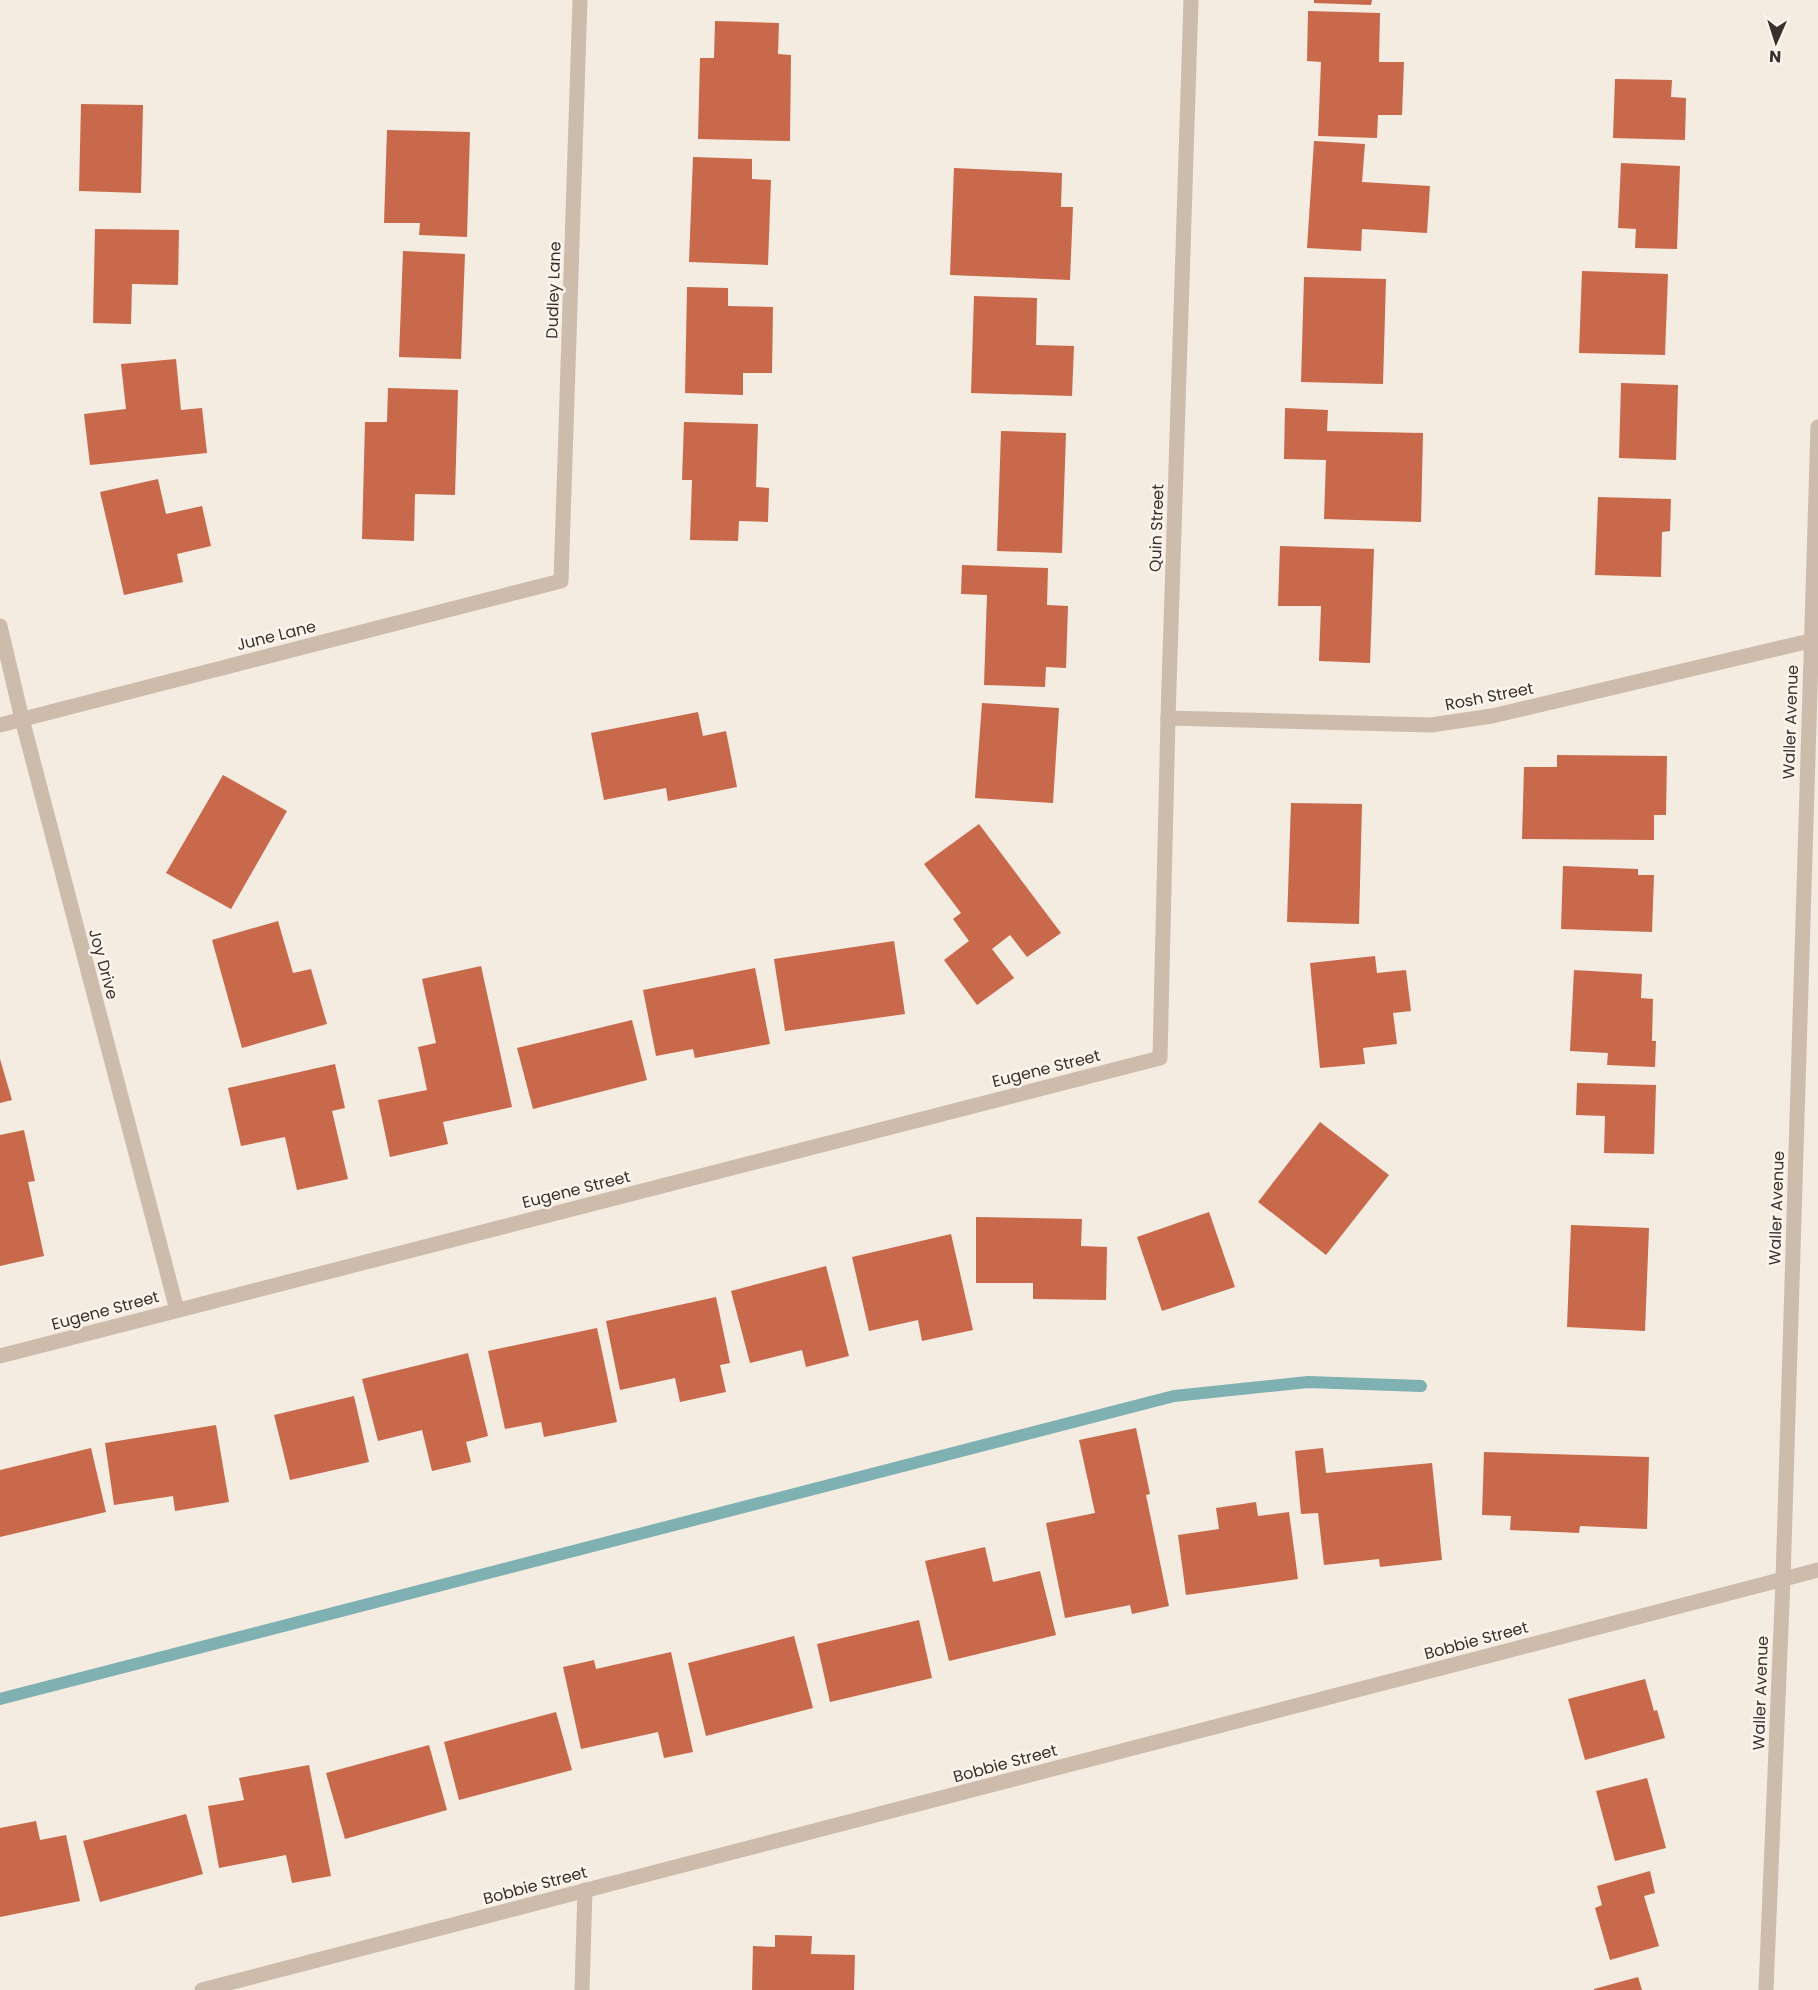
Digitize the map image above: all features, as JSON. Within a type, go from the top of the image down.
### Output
[{"type":"street","name":"Dudley Lane","points":[[561,580],[580,0]]},
{"type":"street","name":"Quin Street","points":[[1160,1058],[1168,717],[1191,0]]},
{"type":"street","name":"Waller Avenue","points":[[1767,1990],[1783,1580],[1818,427]]},
{"type":"street","name":"June Lane","points":[[0,725],[561,580]]},
{"type":"street","name":"Joy Drive","points":[[0,626],[22,719],[177,1310]]},
{"type":"street","name":"Rosh Street","points":[[1168,717],[1406,725],[1440,724],[1492,716],[1810,641]]},
{"type":"street","name":"Eugene Street","points":[[0,1356],[1160,1058]]},
{"type":"street","name":"Bobbie Street","points":[[202,1990],[1818,1570]]},
{"type":"street","points":[[582,1990],[585,1890]]},
{"type":"building","points":[[1314,0],[1372,0],[1371,5],[1314,3]]},
{"type":"building","points":[[1308,11],[1380,13],[1379,62],[1404,62],[1402,115],[1378,115],[1377,138],[1318,136],[1321,62],[1307,61]]},
{"type":"building","points":[[715,21],[779,23],[778,54],[791,55],[790,141],[698,139],[700,58],[714,58]]},
{"type":"building","points":[[1615,79],[1672,80],[1671,97],[1686,98],[1685,140],[1613,138]]},
{"type":"building","points":[[81,104],[143,105],[141,193],[79,191]]},
{"type":"building","points":[[387,130],[470,132],[467,237],[419,235],[420,223],[384,223]]},
{"type":"building","points":[[1314,141],[1365,144],[1362,182],[1430,186],[1427,233],[1362,229],[1361,251],[1307,248]]},
{"type":"building","points":[[693,157],[752,159],[752,179],[771,180],[768,265],[689,262]]},
{"type":"building","points":[[1621,163],[1680,166],[1677,249],[1635,248],[1636,229],[1618,228]]},
{"type":"building","points":[[954,168],[1062,173],[1061,207],[1073,207],[1070,280],[950,275]]},
{"type":"building","points":[[95,229],[179,230],[178,285],[132,284],[131,324],[93,323]]},
{"type":"building","points":[[403,251],[465,254],[461,359],[399,357]]},
{"type":"building","points":[[1582,271],[1668,274],[1665,355],[1579,353]]},
{"type":"building","points":[[1304,277],[1386,279],[1383,384],[1301,382]]},
{"type":"building","points":[[687,287],[728,288],[728,306],[773,307],[772,373],[743,373],[743,395],[685,393]]},
{"type":"building","points":[[974,296],[1037,298],[1036,345],[1074,346],[1072,396],[971,393]]},
{"type":"building","points":[[176,359],[181,410],[202,408],[207,453],[90,465],[84,414],[126,409],[121,364]]},
{"type":"building","points":[[1621,383],[1678,385],[1676,460],[1619,458]]},
{"type":"building","points":[[388,388],[458,390],[455,495],[415,494],[414,541],[362,539],[365,422],[387,422]]},
{"type":"building","points":[[1285,408],[1328,410],[1327,431],[1423,433],[1421,522],[1324,519],[1326,460],[1284,459]]},
{"type":"building","points":[[684,422],[758,424],[756,487],[769,488],[768,522],[739,521],[738,541],[690,540],[692,480],[682,480]]},
{"type":"building","points":[[1001,431],[1066,433],[1062,553],[997,551]]},
{"type":"building","points":[[158,479],[166,514],[202,506],[211,546],[177,554],[183,582],[124,595],[100,492]]},
{"type":"building","points":[[1598,497],[1671,499],[1670,531],[1662,532],[1661,577],[1595,575]]},
{"type":"building","points":[[1280,546],[1374,549],[1370,663],[1319,661],[1321,606],[1278,606]]},
{"type":"building","points":[[962,565],[1048,568],[1047,605],[1068,606],[1066,668],[1046,667],[1045,687],[984,685],[987,595],[961,594]]},
{"type":"building","points":[[982,703],[1059,708],[1053,803],[975,798]]},
{"type":"building","points":[[698,712],[703,736],[726,731],[737,787],[668,801],[666,788],[604,800],[591,733]]},
{"type":"building","points":[[1557,755],[1667,756],[1666,815],[1654,815],[1654,840],[1522,839],[1524,767],[1557,767]]},
{"type":"building","points":[[223,775],[287,811],[231,909],[166,873]]},
{"type":"building","points":[[1291,803],[1362,804],[1359,924],[1287,922]]},
{"type":"building","points":[[979,824],[1061,933],[1027,957],[1010,935],[992,949],[1014,978],[977,1005],[944,960],[969,941],[953,919],[961,913],[924,864]]},
{"type":"building","points":[[1563,866],[1638,869],[1638,875],[1654,875],[1652,932],[1561,929]]},
{"type":"building","points":[[278,921],[293,973],[311,969],[327,1024],[242,1048],[212,940]]},
{"type":"building","points":[[894,941],[905,1014],[785,1031],[774,959]]},
{"type":"building","points":[[1375,956],[1377,973],[1406,970],[1411,1011],[1393,1013],[1397,1044],[1363,1048],[1365,1064],[1320,1068],[1310,963]]},
{"type":"building","points":[[481,966],[512,1107],[443,1122],[448,1144],[390,1157],[378,1100],[427,1090],[418,1047],[436,1043],[422,979]]},
{"type":"building","points":[[755,968],[770,1044],[695,1058],[693,1049],[656,1056],[643,990]]},
{"type":"building","points":[[1574,970],[1642,974],[1641,998],[1653,999],[1652,1041],[1656,1041],[1655,1067],[1607,1065],[1608,1053],[1570,1051]]},
{"type":"building","points":[[632,1020],[647,1080],[533,1109],[517,1048]]},
{"type":"building","points":[[0,1059],[12,1100],[0,1103]]},
{"type":"building","points":[[335,1064],[345,1108],[332,1111],[348,1179],[297,1190],[285,1137],[241,1146],[228,1088]]},
{"type":"building","points":[[1577,1083],[1656,1085],[1654,1154],[1604,1153],[1605,1116],[1576,1115]]},
{"type":"building","points":[[1320,1122],[1389,1175],[1326,1255],[1258,1202]]},
{"type":"building","points":[[24,1130],[35,1181],[28,1182],[44,1256],[0,1266],[0,1135]]},
{"type":"building","points":[[1209,1212],[1235,1287],[1162,1311],[1137,1237]]},
{"type":"building","points":[[976,1217],[1082,1219],[1081,1246],[1107,1247],[1106,1300],[1033,1299],[1033,1283],[976,1283]]},
{"type":"building","points":[[1571,1225],[1649,1228],[1645,1331],[1567,1327]]},
{"type":"building","points":[[951,1234],[973,1330],[922,1341],[918,1320],[869,1331],[852,1257]]},
{"type":"building","points":[[826,1266],[849,1356],[806,1367],[802,1350],[750,1363],[731,1291]]},
{"type":"building","points":[[716,1297],[730,1363],[720,1365],[726,1392],[680,1402],[675,1378],[620,1390],[606,1321]]},
{"type":"building","points":[[597,1328],[617,1422],[544,1437],[541,1422],[505,1429],[488,1351]]},
{"type":"building","points":[[468,1353],[488,1436],[466,1442],[471,1462],[432,1471],[422,1430],[378,1441],[362,1379]]},
{"type":"building","points":[[354,1396],[369,1462],[290,1480],[274,1415]]},
{"type":"building","points":[[216,1425],[229,1502],[175,1511],[173,1496],[114,1505],[105,1443]]},
{"type":"building","points":[[1136,1428],[1150,1494],[1146,1495],[1169,1606],[1132,1614],[1130,1605],[1065,1618],[1046,1523],[1095,1513],[1079,1440]]},
{"type":"building","points":[[91,1448],[106,1512],[0,1537],[0,1470]]},
{"type":"building","points":[[1323,1448],[1326,1473],[1432,1463],[1442,1560],[1380,1567],[1379,1559],[1324,1565],[1318,1513],[1301,1514],[1295,1451]]},
{"type":"building","points":[[1484,1452],[1649,1457],[1647,1529],[1580,1526],[1579,1533],[1510,1530],[1511,1516],[1482,1515]]},
{"type":"building","points":[[1256,1502],[1258,1516],[1289,1512],[1298,1579],[1186,1595],[1178,1535],[1219,1529],[1216,1508]]},
{"type":"building","points":[[985,1547],[993,1582],[1040,1571],[1056,1635],[949,1661],[925,1561]]},
{"type":"building","points":[[919,1620],[932,1678],[830,1702],[817,1644]]},
{"type":"building","points":[[794,1636],[813,1708],[706,1736],[688,1663]]},
{"type":"building","points":[[671,1652],[693,1752],[664,1758],[658,1732],[581,1749],[563,1667],[594,1660],[596,1669]]},
{"type":"building","points":[[1645,1679],[1665,1738],[1585,1760],[1568,1699]]},
{"type":"building","points":[[556,1712],[572,1770],[459,1800],[444,1742]]},
{"type":"building","points":[[429,1745],[447,1810],[345,1839],[326,1773]]},
{"type":"building","points":[[309,1765],[331,1876],[292,1883],[286,1855],[219,1868],[208,1806],[244,1800],[239,1778]]},
{"type":"building","points":[[1647,1778],[1666,1848],[1615,1861],[1596,1791]]},
{"type":"building","points":[[186,1814],[203,1874],[100,1902],[83,1841]]},
{"type":"building","points":[[36,1821],[40,1840],[66,1835],[80,1901],[0,1917],[0,1828]]},
{"type":"building","points":[[1650,1871],[1655,1893],[1644,1896],[1659,1946],[1610,1960],[1595,1908],[1602,1905],[1597,1886]]},
{"type":"building","points":[[775,1935],[812,1936],[811,1954],[855,1955],[854,1990],[752,1990],[753,1946],[775,1947]]},
{"type":"building","points":[[1638,1977],[1642,1990],[1594,1990],[1594,1989]]},
{"type":"waterway","points":[[0,1699],[1174,1396],[1308,1382],[1421,1386]]}]
